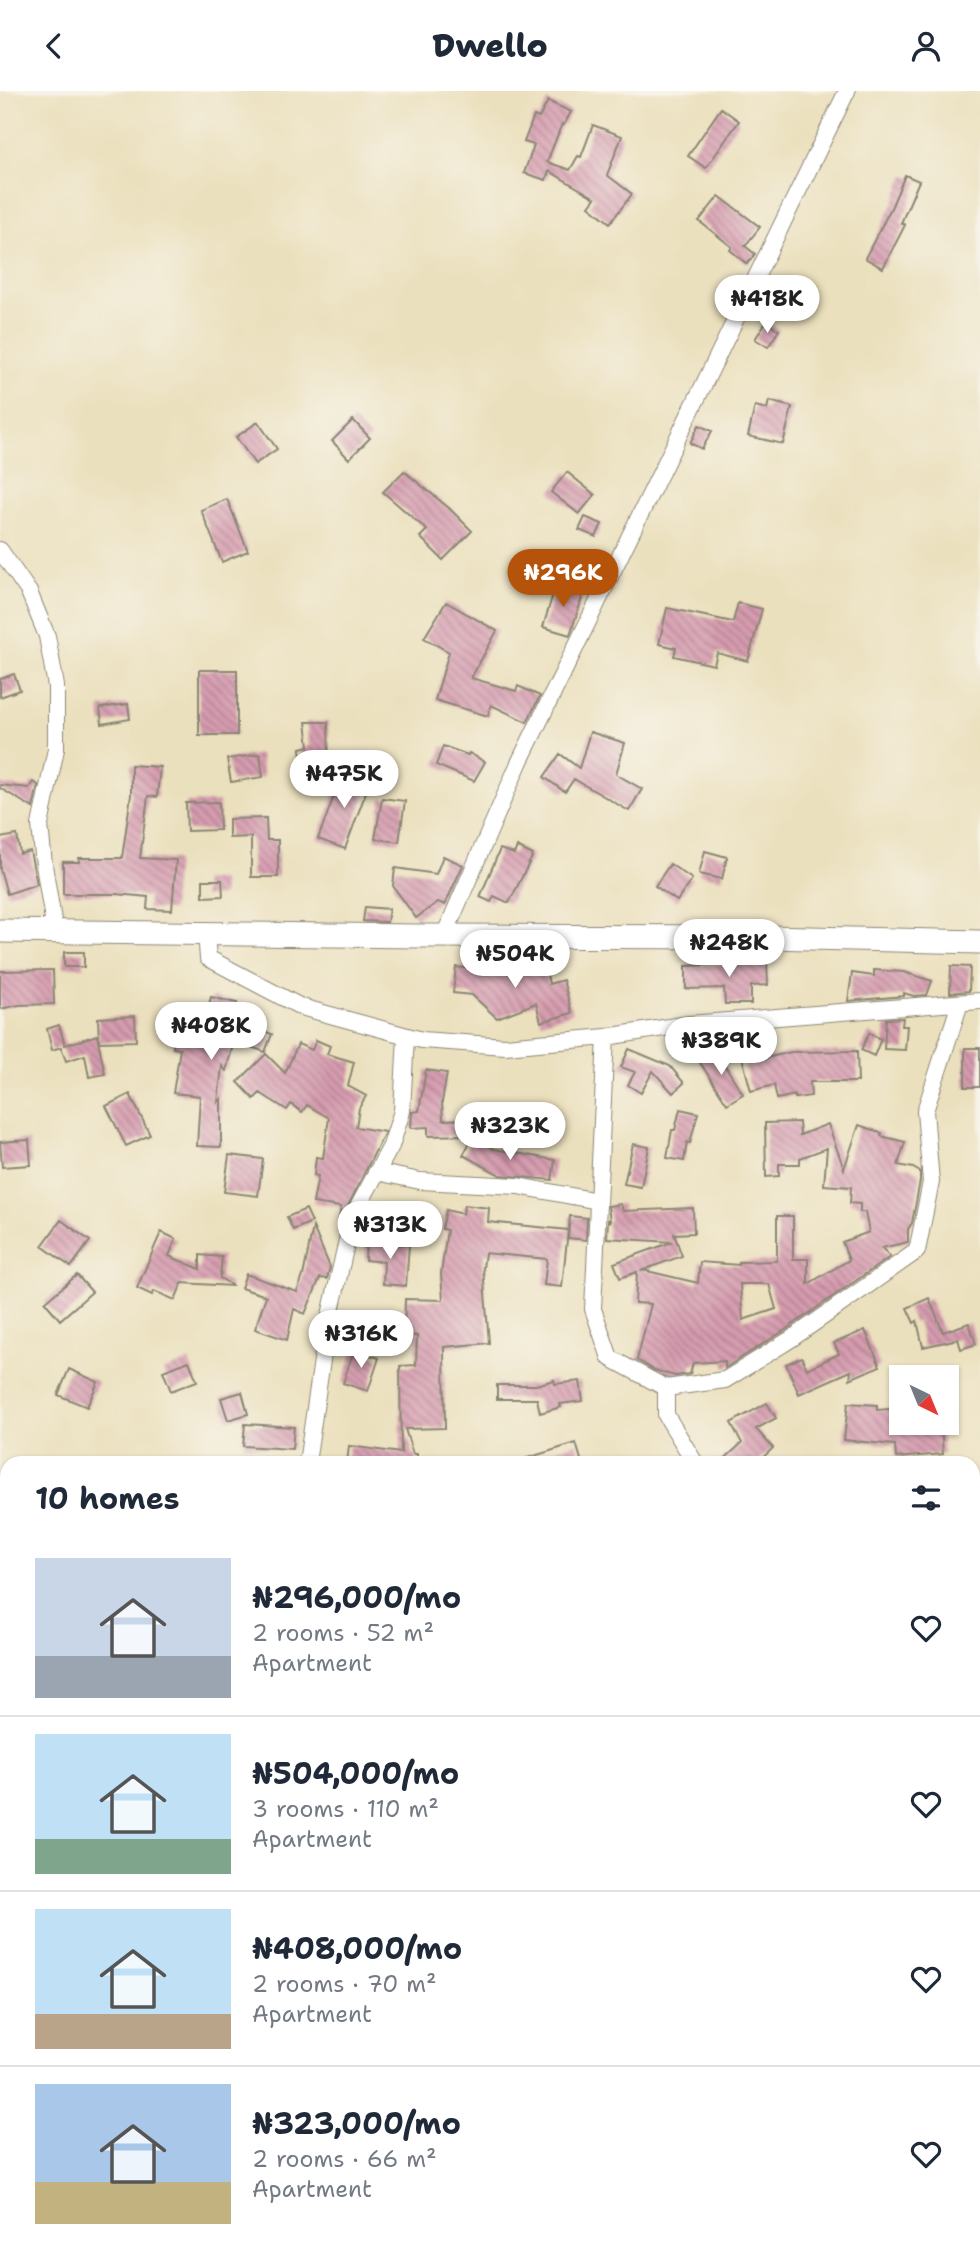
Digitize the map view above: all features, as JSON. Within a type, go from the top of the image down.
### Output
[{"type":"street","points":[[444,936],[519,763],[847,91]]},
{"type":"street","points":[[0,550],[29,592],[43,625],[56,686],[56,749],[40,825],[55,932]]},
{"type":"street","points":[[0,931],[768,937],[980,942]]},
{"type":"street","points":[[206,934],[208,958],[301,1007],[422,1040],[505,1046],[606,1037],[689,1024],[980,1001]]},
{"type":"street","points":[[606,1037],[593,1309],[610,1358],[666,1388],[725,1380],[791,1339],[917,1251],[930,1181],[925,1111],[960,1003]]},
{"type":"street","points":[[308,1456],[326,1333],[352,1218],[391,1146],[402,1111],[406,1036]]},
{"type":"street","points":[[376,1172],[420,1181],[518,1186],[598,1201]]},
{"type":"street","points":[[666,1388],[666,1415],[691,1456]]},
{"type":"building","points":[[548,101],[571,112],[564,125],[562,124],[547,162],[570,170],[578,156],[581,157],[593,125],[622,136],[607,175],[632,194],[610,223],[589,206],[595,198],[549,171],[546,180],[524,173],[534,145],[524,142],[534,116],[539,118]]},
{"type":"building","points":[[721,108],[739,121],[706,168],[688,156]]},
{"type":"building","points":[[905,175],[919,181],[901,223],[905,225],[883,268],[865,258]]},
{"type":"building","points":[[719,196],[760,227],[745,246],[755,254],[747,264],[730,250],[732,247],[699,221]]},
{"type":"building","points":[[766,322],[779,330],[768,347],[755,339]]},
{"type":"building","points":[[769,401],[792,407],[783,444],[748,436],[755,406],[767,409]]},
{"type":"building","points":[[353,420],[370,438],[349,459],[332,441]]},
{"type":"building","points":[[258,422],[277,449],[255,464],[236,437]]},
{"type":"building","points":[[699,425],[712,431],[702,449],[690,443]]},
{"type":"building","points":[[404,471],[472,531],[443,560],[420,537],[427,530],[383,492]]},
{"type":"building","points":[[567,472],[595,495],[579,514],[551,492]]},
{"type":"building","points":[[227,499],[248,551],[222,562],[201,510]]},
{"type":"building","points":[[585,517],[602,524],[596,537],[579,530]]},
{"type":"building","points":[[556,584],[584,592],[570,635],[543,627]]},
{"type":"building","points":[[446,602],[497,631],[471,678],[516,691],[518,686],[540,696],[527,722],[491,705],[488,716],[435,700],[449,652],[424,638]]},
{"type":"building","points":[[738,603],[762,609],[748,661],[717,653],[714,665],[674,656],[676,648],[659,644],[667,608],[733,622]]},
{"type":"building","points":[[199,670],[237,670],[237,735],[199,735]]},
{"type":"building","points":[[14,674],[20,690],[0,697],[0,679]]},
{"type":"building","points":[[128,704],[130,719],[102,724],[100,708]]},
{"type":"building","points":[[306,722],[328,722],[329,770],[301,770],[301,748],[309,746]]},
{"type":"building","points":[[590,732],[625,743],[616,774],[642,789],[629,811],[574,779],[565,792],[544,777],[560,754],[579,768]]},
{"type":"building","points":[[443,746],[468,755],[469,753],[485,762],[474,781],[436,765]]},
{"type":"building","points":[[260,754],[263,777],[231,782],[227,759]]},
{"type":"building","points":[[131,765],[160,767],[157,797],[148,796],[140,858],[176,860],[172,910],[147,909],[148,897],[63,894],[63,862],[79,862],[79,858],[122,858],[131,795]]},
{"type":"building","points":[[343,772],[370,781],[345,849],[318,839]]},
{"type":"building","points":[[33,782],[38,785],[33,808],[0,788],[0,785],[29,788]]},
{"type":"building","points":[[382,798],[405,801],[399,842],[375,839]]},
{"type":"building","points":[[219,802],[220,830],[187,831],[186,803]]},
{"type":"building","points":[[266,818],[267,840],[278,840],[278,877],[251,877],[251,837],[229,838],[229,819]]},
{"type":"building","points":[[17,835],[20,854],[30,851],[37,884],[7,894],[0,869],[0,838]]},
{"type":"building","points":[[517,847],[533,855],[509,903],[494,896],[491,902],[480,897],[500,849],[514,854]]},
{"type":"building","points":[[705,851],[727,857],[722,879],[699,874]]},
{"type":"building","points":[[443,856],[463,865],[445,905],[438,902],[416,918],[393,886],[395,868],[436,874]]},
{"type":"building","points":[[670,864],[692,879],[677,901],[655,886]]},
{"type":"building","points":[[203,880],[222,880],[223,896],[203,897]]},
{"type":"building","points":[[365,907],[389,909],[387,922],[363,921]]},
{"type":"building","points":[[64,952],[84,952],[84,967],[64,967]]},
{"type":"building","points":[[544,960],[549,984],[563,980],[572,1013],[541,1022],[536,1003],[497,1018],[472,995],[453,993],[456,967],[481,970],[480,975]]},
{"type":"building","points":[[767,962],[768,985],[751,986],[751,1004],[725,1004],[724,988],[686,989],[686,966]]},
{"type":"building","points":[[951,966],[970,967],[969,991],[950,993]]},
{"type":"building","points":[[53,970],[54,1004],[19,1005],[0,1009],[0,971]]},
{"type":"building","points":[[874,970],[904,972],[932,981],[927,995],[914,996],[904,993],[904,996],[848,1001],[852,973],[874,976]]},
{"type":"building","points":[[211,997],[237,1003],[232,1020],[272,1034],[265,1052],[234,1041],[226,1071],[222,1066],[218,1102],[221,1099],[221,1147],[197,1146],[200,1096],[173,1093],[180,1049],[173,1048],[176,1021],[204,1023]]},
{"type":"building","points":[[135,1016],[136,1041],[99,1042],[98,1018]]},
{"type":"building","points":[[903,1018],[902,1026],[907,1026],[905,1050],[884,1049],[886,1019]]},
{"type":"building","points":[[59,1025],[65,1045],[97,1035],[105,1074],[89,1077],[85,1055],[66,1061],[61,1047],[52,1050],[47,1029]]},
{"type":"building","points":[[869,1033],[881,1039],[874,1056],[861,1050]]},
{"type":"building","points":[[316,1040],[330,1046],[327,1054],[354,1062],[348,1086],[366,1096],[359,1108],[356,1127],[385,1132],[341,1220],[341,1207],[313,1203],[318,1176],[314,1175],[316,1157],[323,1158],[329,1118],[307,1105],[302,1112],[291,1104],[287,1110],[260,1093],[254,1099],[238,1082],[266,1054],[285,1073],[298,1044],[312,1050]]},
{"type":"building","points":[[757,1042],[762,1059],[791,1052],[857,1051],[858,1082],[810,1082],[811,1096],[795,1098],[795,1095],[777,1099],[774,1085],[751,1091],[739,1046]]},
{"type":"building","points":[[965,1048],[980,1048],[980,1087],[965,1087]]},
{"type":"building","points":[[629,1049],[670,1066],[684,1083],[673,1093],[653,1071],[641,1093],[628,1085],[635,1072],[621,1067]]},
{"type":"building","points":[[715,1050],[743,1094],[727,1104],[699,1061]]},
{"type":"building","points":[[426,1070],[447,1073],[442,1102],[443,1120],[469,1119],[470,1135],[428,1136],[428,1127],[411,1128],[412,1112],[419,1111]]},
{"type":"building","points":[[130,1094],[150,1135],[126,1146],[106,1106]]},
{"type":"building","points":[[680,1109],[698,1113],[690,1143],[687,1142],[684,1161],[667,1158],[672,1130],[675,1130]]},
{"type":"building","points":[[799,1122],[800,1135],[828,1124],[844,1169],[859,1125],[882,1133],[881,1136],[905,1142],[898,1165],[920,1172],[912,1223],[908,1229],[908,1242],[882,1248],[890,1257],[725,1368],[725,1361],[693,1363],[690,1374],[675,1376],[654,1370],[637,1360],[651,1304],[635,1303],[637,1272],[620,1278],[614,1263],[672,1242],[607,1238],[608,1220],[610,1221],[608,1206],[621,1204],[623,1211],[693,1208],[694,1233],[674,1234],[682,1256],[643,1270],[698,1283],[700,1262],[739,1265],[739,1262],[777,1261],[777,1216],[793,1216],[793,1259],[808,1259],[808,1284],[849,1260],[842,1242],[869,1232],[865,1212],[860,1212],[860,1204],[850,1203],[851,1187],[824,1185],[827,1148],[800,1158],[800,1164],[779,1164],[779,1176],[766,1177],[765,1123]],"holes":[[[740,1284],[769,1284],[776,1309],[743,1320]]]},
{"type":"building","points":[[473,1137],[494,1149],[555,1160],[552,1180],[500,1175],[463,1155]]},
{"type":"building","points":[[29,1140],[31,1165],[2,1167],[0,1142]]},
{"type":"building","points":[[633,1144],[649,1147],[641,1187],[624,1184]]},
{"type":"building","points":[[229,1155],[263,1159],[258,1196],[224,1192]]},
{"type":"building","points":[[464,1205],[489,1208],[488,1222],[568,1230],[562,1287],[544,1285],[547,1259],[485,1253],[483,1268],[489,1343],[444,1347],[445,1428],[405,1429],[413,1454],[417,1456],[348,1456],[349,1446],[401,1453],[400,1366],[416,1365],[417,1336],[404,1335],[405,1299],[443,1300],[441,1274],[447,1230],[442,1229],[446,1210],[463,1214]]},
{"type":"building","points":[[306,1209],[312,1222],[293,1230],[287,1217]]},
{"type":"building","points":[[570,1216],[587,1218],[586,1240],[568,1238]]},
{"type":"building","points":[[61,1220],[90,1241],[71,1267],[42,1246]]},
{"type":"building","points":[[313,1227],[330,1267],[327,1279],[320,1278],[305,1314],[294,1309],[287,1340],[255,1329],[266,1296],[241,1288],[246,1274],[297,1292]]},
{"type":"building","points":[[161,1232],[176,1239],[169,1256],[200,1269],[200,1255],[222,1257],[220,1278],[233,1286],[182,1283],[175,1300],[154,1291],[152,1295],[137,1288]]},
{"type":"building","points":[[366,1242],[409,1245],[406,1286],[383,1284],[384,1262],[365,1260]]},
{"type":"building","points":[[77,1275],[92,1292],[60,1320],[45,1302]]},
{"type":"building","points":[[929,1298],[943,1332],[969,1323],[976,1344],[961,1349],[958,1339],[923,1347],[917,1321],[914,1323],[907,1308]]},
{"type":"building","points":[[865,1330],[880,1366],[850,1379],[851,1371],[799,1394],[786,1364],[802,1357],[807,1369],[839,1354],[834,1343]]},
{"type":"building","points":[[354,1350],[379,1358],[368,1391],[343,1383]]},
{"type":"building","points":[[189,1361],[197,1381],[171,1391],[163,1371]]},
{"type":"building","points":[[69,1369],[98,1382],[87,1407],[58,1395]]},
{"type":"building","points":[[554,1380],[555,1384],[580,1381],[583,1401],[560,1404],[561,1407],[540,1413],[537,1399],[497,1399],[497,1385],[536,1385]]},
{"type":"building","points":[[242,1392],[248,1414],[228,1420],[221,1398]]},
{"type":"building","points":[[767,1403],[776,1418],[756,1429],[773,1448],[764,1456],[728,1456],[742,1443],[731,1423]]},
{"type":"building","points":[[848,1403],[877,1405],[877,1410],[889,1409],[889,1435],[942,1435],[943,1454],[896,1456],[895,1445],[844,1440]]},
{"type":"building","points":[[245,1424],[294,1427],[292,1449],[243,1446]]},
{"type":"building","points":[[576,1443],[580,1456],[534,1456]]}]
